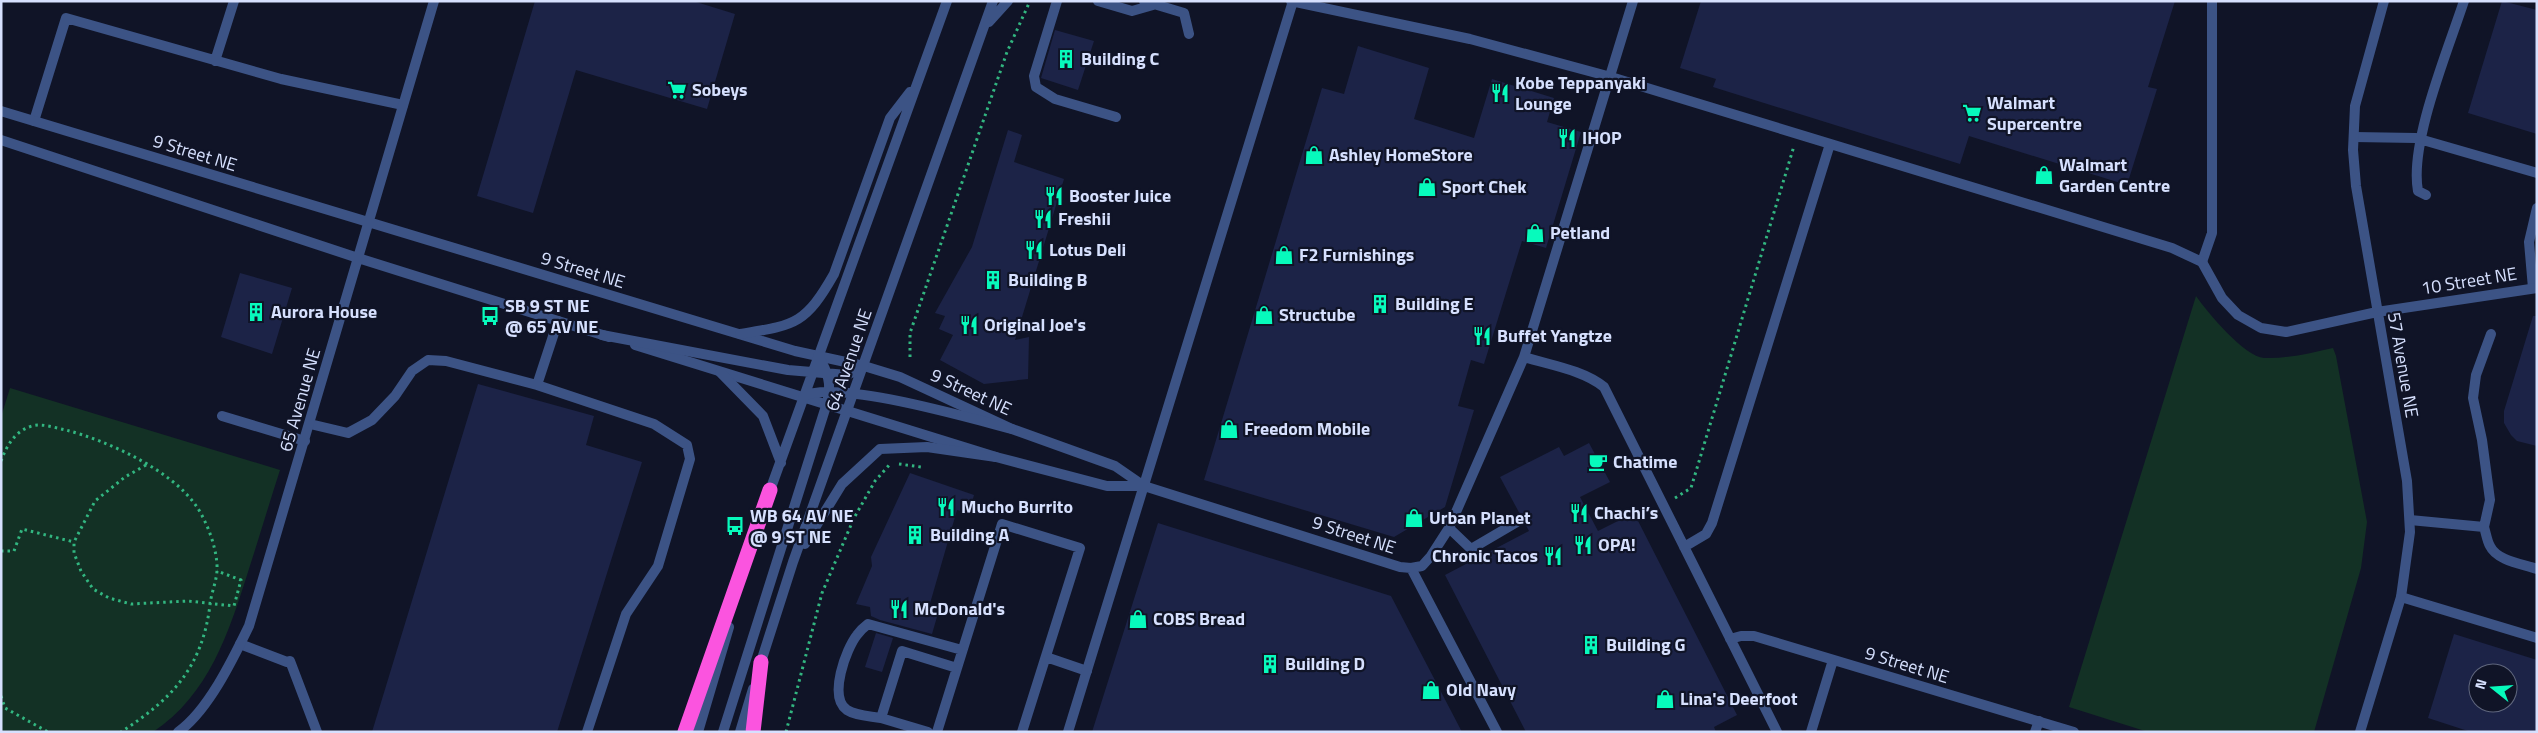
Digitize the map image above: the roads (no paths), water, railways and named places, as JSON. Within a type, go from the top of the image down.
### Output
[{"type":"highway","points":[[684,732],[770,490]]},
{"type":"highway","points":[[753,732],[761,662]]},
{"type":"street","points":[[215,60],[234,1]]},
{"type":"street","name":"65 Avenue NE","points":[[178,732],[188,725],[229,667],[249,626],[434,1]]},
{"type":"street","name":"64 Avenue NE","points":[[698,732],[770,490],[946,1]]},
{"type":"street","name":"64 Avenue NE","points":[[740,732],[794,562],[987,24],[993,1]]},
{"type":"street","points":[[987,24],[1008,1]]},
{"type":"street","points":[[1062,1],[1056,6],[1034,76],[1036,87],[1055,99],[1116,117]]},
{"type":"street","points":[[1098,1],[1132,11],[1149,3],[1184,13],[1189,34]]},
{"type":"street","points":[[1068,732],[1292,1],[1470,38],[1611,77],[2172,248],[2202,262],[2212,233],[2212,1]]},
{"type":"street","points":[[1497,732],[1412,568],[1422,566],[1431,556],[1449,528],[1524,357],[1634,1]]},
{"type":"street","name":"57 Avenue NE","points":[[2360,732],[2401,597],[2410,532],[2407,480],[2356,186],[2355,106],[2384,1]]},
{"type":"street","points":[[2426,195],[2418,191],[2416,179],[2420,139],[2464,1]]},
{"type":"street","points":[[34,121],[66,18],[281,79],[403,105]]},
{"type":"street","points":[[740,334],[785,327],[808,313],[823,294],[834,274],[890,118],[916,84]]},
{"type":"street","name":"9 Street NE","points":[[1,111],[740,334],[818,356],[864,366],[918,385],[1012,429],[1115,466],[1144,486],[1400,567],[1412,568]]},
{"type":"street","points":[[2354,137],[2420,139],[2537,173]]},
{"type":"street","name":"9 Street NE","points":[[1,140],[358,258],[720,372],[849,409],[996,457],[1107,486],[1144,486]]},
{"type":"street","points":[[1684,547],[1706,534],[1712,523],[1830,144]]},
{"type":"street","points":[[2535,288],[2529,242],[2537,208]]},
{"type":"street","name":"10 Street NE","points":[[2202,262],[2222,298],[2238,315],[2262,328],[2286,332],[2378,312],[2535,288]]},
{"type":"street","points":[[537,385],[558,321]]},
{"type":"street","points":[[2491,334],[2476,375],[2472,398],[2482,440],[2490,500],[2484,527],[2494,552],[2510,560],[2537,568]]},
{"type":"street","points":[[602,335],[788,370],[847,375],[864,366]]},
{"type":"street","points":[[723,732],[830,392],[829,373],[818,356]]},
{"type":"street","points":[[1524,357],[1583,375],[1595,380],[1604,388],[1777,732]]},
{"type":"street","points":[[310,424],[348,433],[372,420],[395,396],[412,370],[428,360],[449,361],[537,385],[654,424],[687,445],[690,459],[658,566],[626,614],[587,732]]},
{"type":"street","points":[[720,372],[763,416],[781,463]]},
{"type":"street","points":[[804,396],[817,391],[830,392],[925,406],[1012,429]]},
{"type":"street","points":[[222,416],[305,441]]},
{"type":"street","points":[[794,562],[842,484],[880,449],[927,447],[996,457]]},
{"type":"street","points":[[2410,520],[2484,527]]},
{"type":"street","points":[[1449,528],[1471,549],[1517,522]]},
{"type":"street","points":[[936,732],[1002,524],[1080,548],[1022,732]]},
{"type":"street","points":[[2401,597],[2537,638]]},
{"type":"street","points":[[928,732],[846,709],[840,702],[838,690],[845,659],[856,635],[868,624],[962,650]]},
{"type":"street","name":"9 Street NE","points":[[1730,639],[1741,636],[1754,636],[2074,732]]},
{"type":"street","points":[[240,644],[289,661],[317,732]]},
{"type":"street","points":[[881,718],[902,650],[957,668]]},
{"type":"street","points":[[1046,658],[1087,671]]},
{"type":"street","points":[[1811,732],[1833,660]]},
{"type":"street","points":[[2035,732],[2039,721]]},
{"type":"place","name":"Building C","points":[[1066,59]]},
{"type":"place","name":"Sobeys","points":[[677,90]]},
{"type":"place","name":"Kobe Teppanyaki Lounge","points":[[1500,93]]},
{"type":"place","name":"Walmart Supercentre","points":[[1972,113]]},
{"type":"place","name":"IHOP","points":[[1567,138]]},
{"type":"place","name":"Ashley HomeStore","points":[[1314,155]]},
{"type":"place","name":"Walmart Garden Centre","points":[[2044,175]]},
{"type":"place","name":"Sport Chek","points":[[1427,187]]},
{"type":"place","name":"Booster Juice","points":[[1054,196]]},
{"type":"place","name":"Freshii","points":[[1043,219]]},
{"type":"place","name":"Petland","points":[[1535,233]]},
{"type":"place","name":"Lotus Deli","points":[[1034,250]]},
{"type":"place","name":"F2 Furnishings","points":[[1284,255]]},
{"type":"place","name":"Building B","points":[[993,280]]},
{"type":"place","name":"Building E","points":[[1380,304]]},
{"type":"place","name":"Aurora House","points":[[256,312]]},
{"type":"place","name":"Structube","points":[[1264,315]]},
{"type":"place","name":"SB 9 ST NE @ 65 AV NE","points":[[490,316]]},
{"type":"place","name":"Original Joe's","points":[[969,325]]},
{"type":"place","name":"Buffet Yangtze","points":[[1482,336]]},
{"type":"place","name":"Freedom Mobile","points":[[1229,429]]},
{"type":"place","name":"Chatime","points":[[1598,462]]},
{"type":"place","name":"Mucho Burrito","points":[[946,507]]},
{"type":"place","name":"Chachi’s","points":[[1579,513]]},
{"type":"place","name":"Urban Planet","points":[[1414,518]]},
{"type":"place","name":"WB 64 AV NE @ 9 ST NE","points":[[735,526]]},
{"type":"place","name":"Building A","points":[[915,535]]},
{"type":"place","name":"OPA!","points":[[1583,545]]},
{"type":"place","name":"Chronic Tacos","points":[[1553,556]]},
{"type":"place","name":"McDonald's","points":[[899,609]]},
{"type":"place","name":"COBS Bread","points":[[1138,619]]},
{"type":"place","name":"Building G","points":[[1591,645]]},
{"type":"place","name":"Building D","points":[[1270,664]]},
{"type":"place","name":"Old Navy","points":[[1431,690]]},
{"type":"place","name":"Lina's Deerfoot","points":[[1665,699]]}]
